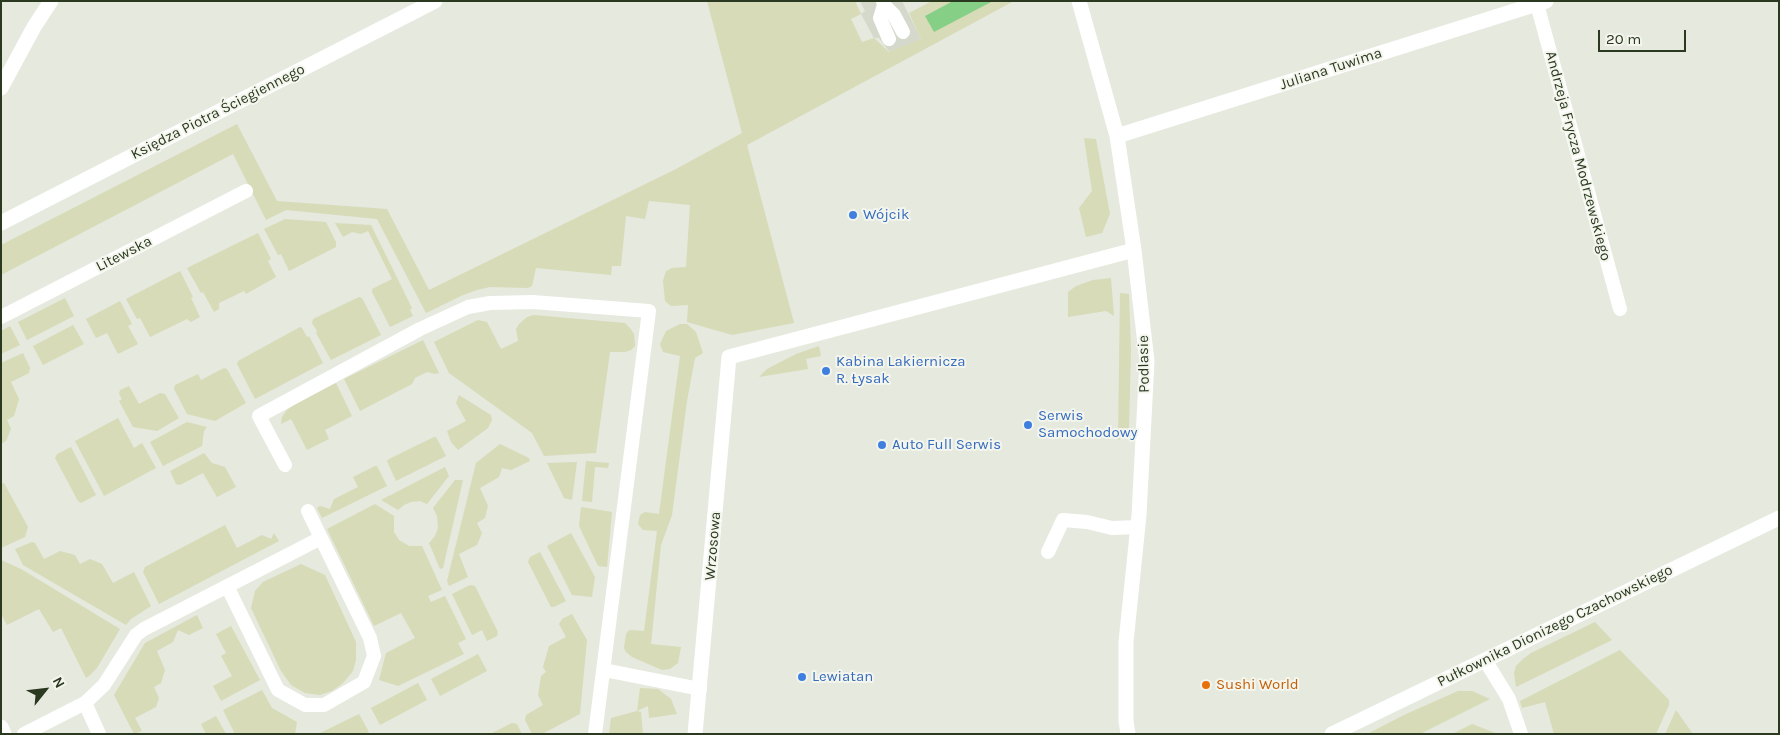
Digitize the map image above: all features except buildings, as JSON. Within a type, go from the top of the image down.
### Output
[{"type":"street","points":[[1,88],[34,27],[51,1]]},
{"type":"street","name":"Księdza Piotra Ściegiennego","points":[[1,223],[435,1]]},
{"type":"street","name":"Podlasie","points":[[1079,1],[1117,136],[1134,250],[1147,361],[1138,527],[1126,642],[1126,721],[1128,734]]},
{"type":"street","name":"Juliana Tuwima","points":[[1117,136],[1541,3]]},
{"type":"street","name":"Wrzosowa","points":[[695,734],[730,357],[1134,250]]},
{"type":"street","name":"Pułkownika Dionizego Czachowskiego","points":[[1332,734],[1779,518]]},
{"type":"street","points":[[1,727],[4,734]]},
{"type":"lane","points":[[883,3],[894,15],[903,32]]},
{"type":"lane","points":[[883,3],[880,18],[889,39]]},
{"type":"lane","name":"Andrzeja Frycza Modrzewskiego","points":[[1541,3],[1620,309]]},
{"type":"lane","name":"Litewska","points":[[1,317],[246,191]]},
{"type":"lane","points":[[285,464],[259,416],[420,329],[468,307],[490,303],[533,302],[650,311],[595,734]]},
{"type":"lane","points":[[227,586],[278,690],[305,705],[324,705],[364,682],[374,656],[370,638],[308,511]]},
{"type":"lane","points":[[1048,552],[1063,520],[1088,522],[1112,528],[1138,527]]},
{"type":"lane","points":[[24,734],[85,703],[104,686],[136,635],[144,629],[321,538]]},
{"type":"lane","points":[[1485,660],[1509,699],[1521,734]]},
{"type":"lane","points":[[604,670],[700,689]]},
{"type":"lane","points":[[85,703],[99,734]]},
{"type":"shaded area","points":[[707,1],[855,1],[861,14],[851,19],[862,42],[874,38],[889,52],[921,39],[909,13],[932,1],[1014,1],[747,145],[794,323],[732,335],[687,322],[688,305],[671,306],[665,301],[663,281],[666,271],[672,268],[686,267],[690,205],[649,201],[645,219],[626,216],[621,266],[612,266],[611,275],[536,268],[532,286],[528,288],[490,287],[477,290],[426,313],[377,219],[286,210],[266,220],[233,154],[1,275],[1,245],[237,124],[277,201],[387,209],[429,290],[676,169],[742,133]]},
{"type":"shaded area","points":[[860,1],[902,1],[921,39],[891,54],[879,38],[874,38],[861,14],[865,11]]},
{"type":"shaded area","points":[[953,1],[993,1],[934,32],[925,16]]},
{"type":"shaded area","points":[[1084,138],[1096,139],[1110,214],[1102,233],[1086,237],[1079,208],[1092,191]]},
{"type":"shaded area","points":[[285,219],[326,222],[336,242],[336,247],[289,271],[281,254],[278,255],[264,229]]},
{"type":"shaded area","points":[[335,223],[371,225],[412,308],[410,310],[413,316],[390,327],[372,289],[392,279],[368,231],[361,234],[352,232],[343,237]]},
{"type":"shaded area","points":[[258,233],[271,259],[268,261],[276,277],[246,294],[244,291],[219,303],[219,309],[214,312],[187,268]]},
{"type":"shaded area","points":[[180,271],[193,297],[191,298],[200,317],[191,322],[187,319],[150,337],[140,318],[137,319],[126,299]]},
{"type":"shaded area","points":[[1111,278],[1114,316],[1106,311],[1068,317],[1068,292],[1076,286],[1093,280]]},
{"type":"shaded area","points":[[1120,293],[1129,294],[1131,350],[1129,427],[1118,441]]},
{"type":"shaded area","points":[[359,297],[362,298],[381,335],[331,360],[316,333],[317,331],[312,323],[313,319]]},
{"type":"shaded area","points":[[65,298],[74,316],[27,340],[18,322]]},
{"type":"shaded area","points":[[120,301],[132,324],[128,326],[138,344],[118,354],[107,333],[96,338],[86,319]]},
{"type":"shaded area","points":[[534,315],[625,323],[634,334],[635,346],[631,350],[610,352],[596,453],[544,456],[532,433],[449,373],[434,342],[478,320],[487,322],[501,349],[518,341],[516,329],[519,324],[527,317]]},
{"type":"shaded area","points":[[680,324],[687,324],[696,332],[703,353],[695,358],[687,401],[672,515],[661,545],[651,644],[681,647],[678,663],[670,669],[662,670],[632,657],[624,648],[628,631],[644,631],[657,531],[643,530],[638,524],[640,515],[645,512],[659,514],[680,356],[663,352],[660,344],[666,331]]},
{"type":"shaded area","points":[[73,325],[84,344],[43,365],[33,346]]},
{"type":"shaded area","points":[[10,326],[20,345],[1,354],[1,331]]},
{"type":"shaded area","points":[[300,327],[307,337],[309,336],[323,363],[255,399],[237,364],[238,361]]},
{"type":"shaded area","points":[[423,340],[439,373],[427,372],[415,378],[412,384],[360,411],[344,379]]},
{"type":"shaded area","points":[[819,346],[821,356],[806,359],[808,369],[759,377],[767,369],[796,354]]},
{"type":"shaded area","points":[[23,353],[30,368],[29,373],[11,382],[19,399],[14,416],[7,420],[11,429],[6,441],[1,444],[1,363]]},
{"type":"shaded area","points":[[224,368],[227,369],[246,403],[215,421],[187,414],[174,389],[175,385],[198,374],[201,380]]},
{"type":"shaded area","points":[[336,383],[352,416],[325,430],[329,439],[307,450],[291,419],[281,424],[282,417],[295,404]]},
{"type":"shaded area","points":[[129,386],[139,404],[160,393],[165,394],[179,418],[157,431],[133,427],[119,401],[122,399],[119,394],[120,390]]},
{"type":"shaded area","points":[[459,395],[491,415],[492,420],[488,428],[458,450],[451,442],[447,431],[466,421],[456,403]]},
{"type":"shaded area","points":[[118,418],[134,448],[142,443],[156,468],[104,496],[75,441]]},
{"type":"shaded area","points":[[187,422],[207,427],[204,431],[202,446],[163,466],[150,442]]},
{"type":"shaded area","points":[[436,437],[446,456],[396,481],[387,461]]},
{"type":"shaded area","points":[[500,444],[529,458],[530,461],[511,470],[502,468],[499,477],[480,488],[488,506],[485,518],[477,523],[482,533],[477,545],[459,554],[468,577],[449,586],[447,581],[476,463]]},
{"type":"shaded area","points":[[71,447],[96,495],[81,503],[78,501],[55,458],[57,454]]},
{"type":"shaded area","points":[[204,453],[212,463],[225,467],[236,487],[217,497],[203,473],[180,485],[176,484],[170,471]]},
{"type":"shaded area","points":[[586,461],[609,463],[608,468],[595,467],[592,502],[582,501]]},
{"type":"shaded area","points":[[577,462],[572,500],[564,498],[547,463]]},
{"type":"shaded area","points":[[377,466],[387,486],[322,518],[317,508],[320,506],[330,509],[334,499],[358,487],[353,477]]},
{"type":"shaded area","points":[[445,467],[449,476],[427,504],[420,501],[411,502],[398,510],[381,500]]},
{"type":"shaded area","points":[[455,480],[463,480],[443,568],[440,569],[429,543],[435,536],[438,528],[437,516],[433,508]]},
{"type":"shaded area","points":[[4,483],[28,527],[25,537],[1,548],[1,484]]},
{"type":"shaded area","points":[[375,504],[394,516],[394,532],[399,540],[409,546],[422,546],[442,590],[428,596],[431,602],[445,596],[466,639],[458,643],[464,654],[398,686],[379,680],[386,653],[415,638],[401,613],[374,626],[327,529]]},
{"type":"shaded area","points":[[581,507],[612,512],[607,567],[598,566],[579,526]]},
{"type":"shaded area","points":[[225,525],[237,548],[262,535],[271,539],[274,533],[279,541],[159,604],[143,572],[145,567]]},
{"type":"shaded area","points":[[571,533],[595,577],[592,597],[572,595],[547,546]]},
{"type":"shaded area","points":[[32,542],[35,543],[44,559],[60,551],[75,555],[80,564],[90,559],[102,564],[113,583],[134,572],[151,606],[131,619],[126,625],[23,565],[15,549]]},
{"type":"shaded area","points":[[540,552],[566,601],[554,607],[551,607],[528,562],[530,557]]},
{"type":"shaded area","points":[[1,560],[21,569],[120,629],[97,668],[86,678],[61,628],[53,632],[39,609],[7,625],[1,614]]},
{"type":"shaded area","points":[[301,564],[325,575],[356,642],[356,660],[353,671],[343,683],[332,691],[320,695],[305,693],[291,685],[281,671],[251,608],[255,591],[263,582]]},
{"type":"shaded area","points":[[470,585],[475,586],[498,632],[497,636],[487,641],[482,630],[472,635],[452,594]]},
{"type":"shaded area","points":[[572,614],[587,640],[580,714],[542,734],[532,734],[525,720],[526,715],[543,705],[538,695],[541,676],[546,672],[543,667],[549,646],[566,637],[559,624],[562,619]]},
{"type":"shaded area","points":[[197,615],[203,628],[189,635],[178,630],[173,642],[157,651],[165,670],[161,683],[154,687],[159,698],[156,707],[135,718],[142,731],[134,734],[114,695],[145,643]]},
{"type":"shaded area","points":[[1595,622],[1612,640],[1516,687],[1514,673],[1516,666],[1523,659],[1531,653]]},
{"type":"shaded area","points":[[231,626],[260,680],[221,701],[213,686],[232,676],[221,656],[226,653],[216,634]]},
{"type":"shaded area","points":[[1620,650],[1669,700],[1669,705],[1656,734],[1554,734],[1545,702],[1522,708],[1520,701]]},
{"type":"shaded area","points":[[478,654],[487,671],[440,696],[431,679]]},
{"type":"shaded area","points":[[418,683],[427,700],[380,725],[371,708]]},
{"type":"shaded area","points":[[640,688],[658,689],[671,699],[677,714],[649,718],[648,706],[637,711]]},
{"type":"shaded area","points":[[262,690],[272,708],[297,722],[295,734],[235,734],[223,710]]},
{"type":"shaded area","points":[[1458,691],[1472,691],[1490,699],[1420,734],[1367,734],[1404,715]]},
{"type":"shaded area","points":[[1676,710],[1693,734],[1665,734]]},
{"type":"shaded area","points":[[637,711],[641,712],[643,734],[609,734],[611,718]]},
{"type":"shaded area","points":[[359,714],[369,732],[364,734],[318,734]]},
{"type":"shaded area","points":[[216,716],[226,734],[206,734],[201,724]]},
{"type":"shaded area","points":[[512,723],[517,724],[522,734],[490,734]]},
{"type":"shaded area","points":[[1472,724],[1498,734],[1452,734]]},
{"type":"place","name":"Wójcik","points":[[853,215]]},
{"type":"place","name":"Kabina Lakiernicza R. Łysak","points":[[826,371]]},
{"type":"place","name":"Serwis Samochodowy","points":[[1028,425]]},
{"type":"place","name":"Auto Full Serwis","points":[[882,445]]},
{"type":"place","name":"Lewiatan","points":[[802,677]]},
{"type":"place","name":"Sushi World","points":[[1206,685]]}]
